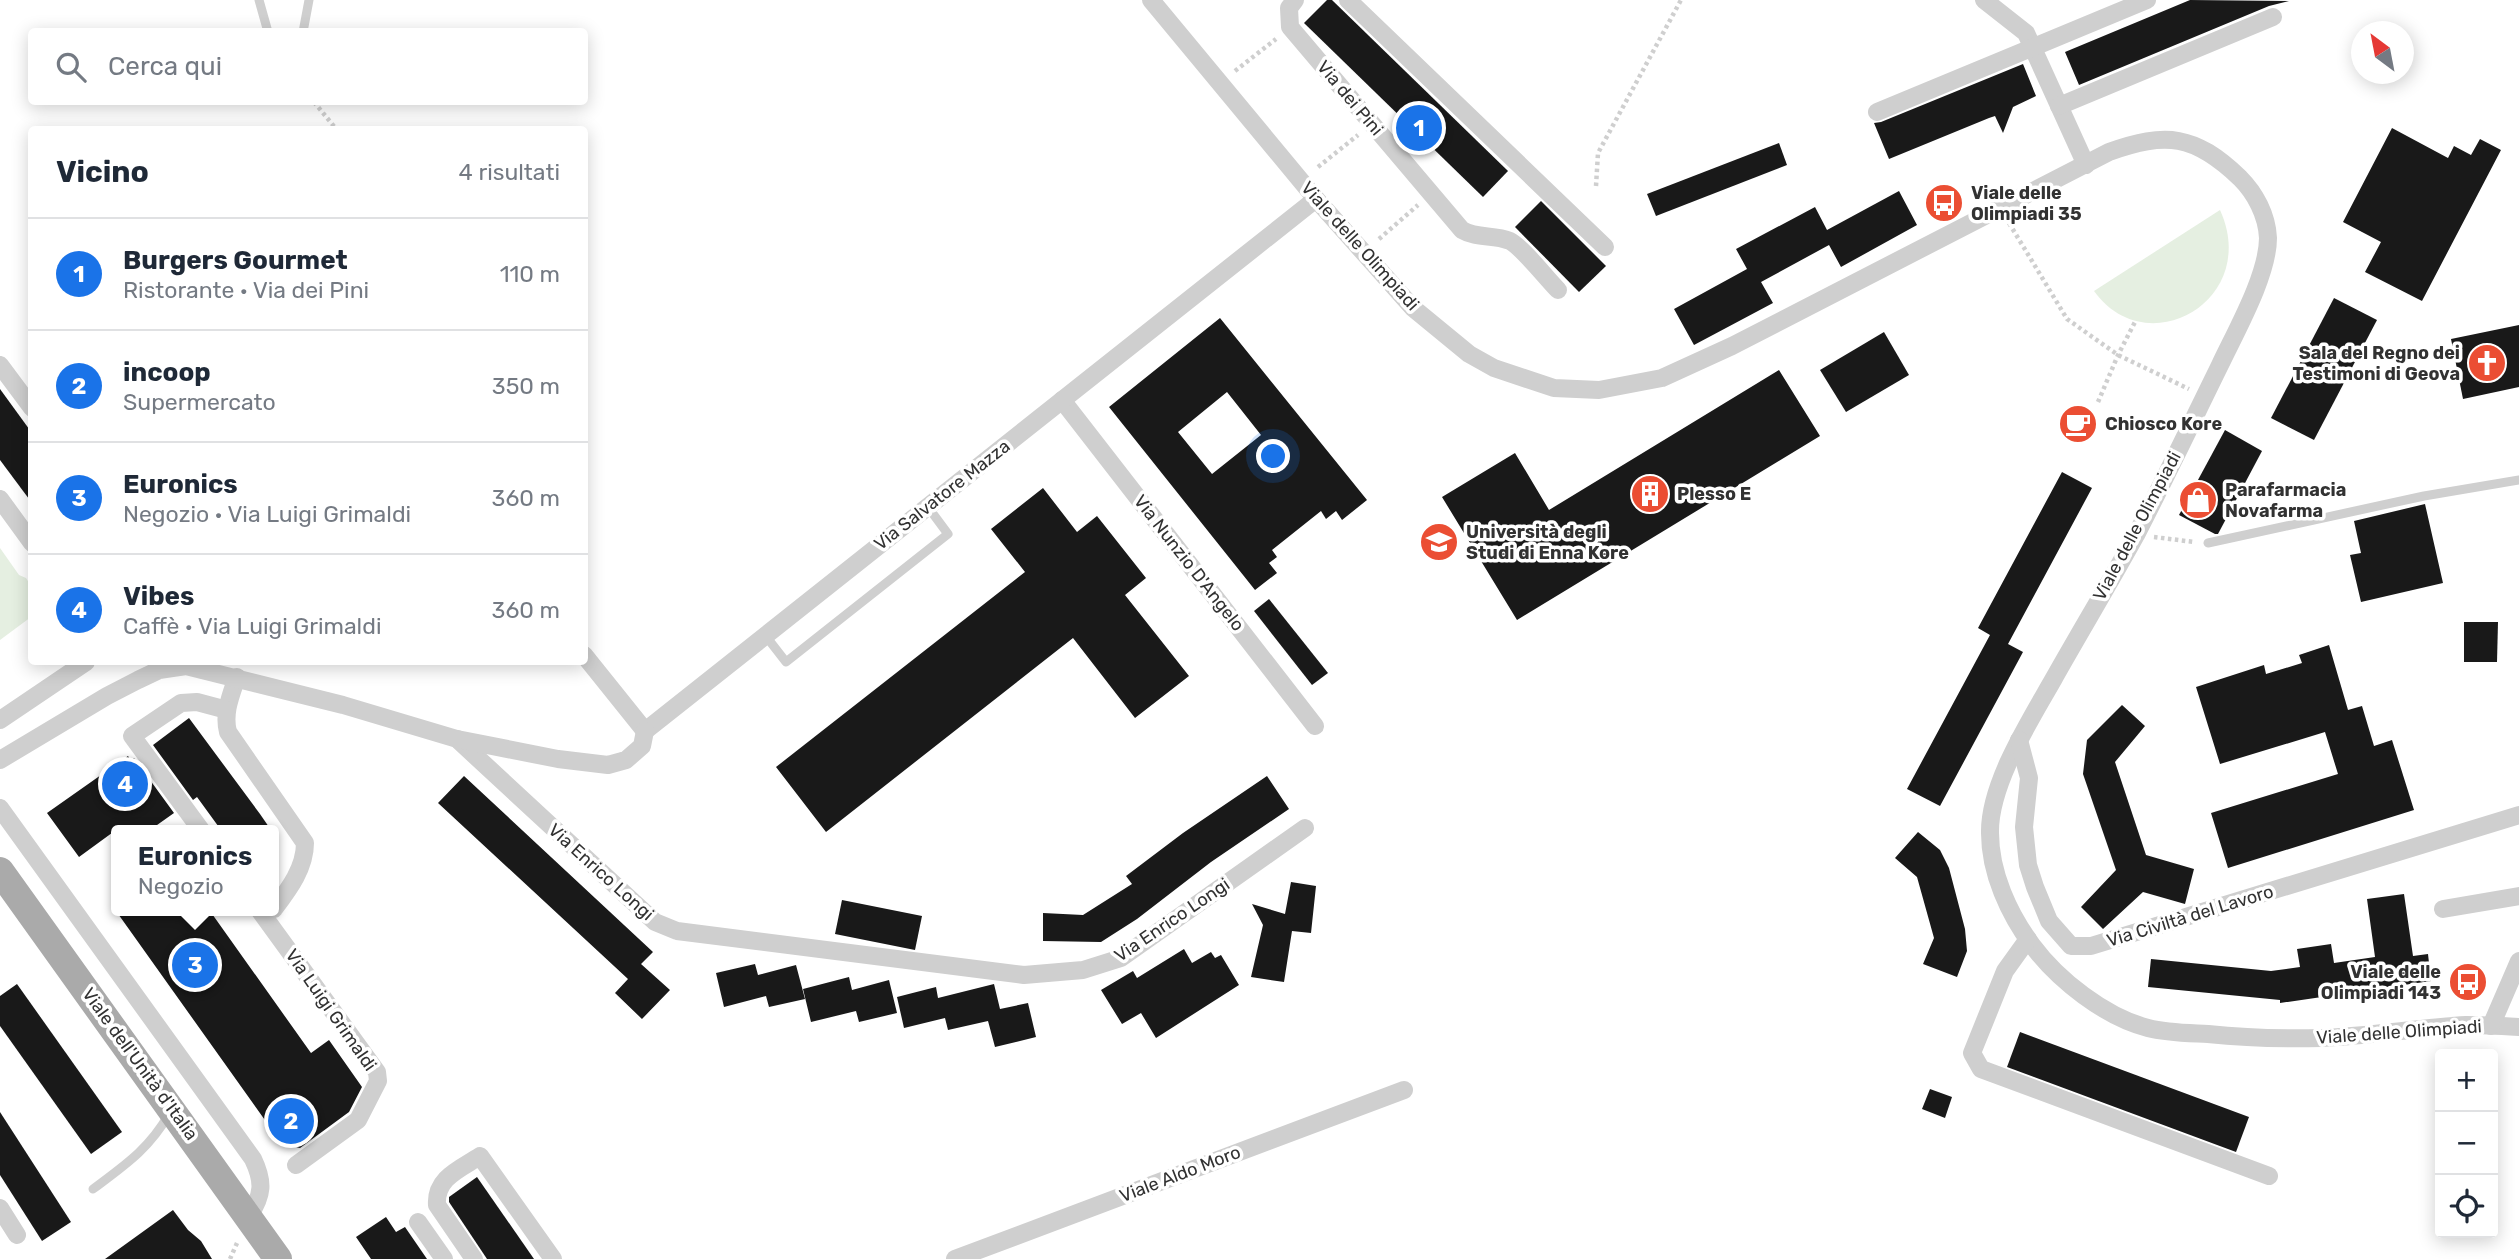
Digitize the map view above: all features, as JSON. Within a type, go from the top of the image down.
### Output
[{"type":"main road","name":"Viale dell'Unità d'Italia","points":[[0,871],[278,1259]]},
{"type":"street","name":"Viale delle Olimpiadi","points":[[1151,0],[1316,199],[1413,308],[1469,354],[1494,368],[1535,383],[1566,389],[1599,390],[1662,378],[1732,346],[2109,152],[2159,139],[2180,140],[2202,149],[2227,165],[2248,185],[2264,214],[2268,238],[2265,261],[2239,324],[2136,534],[2019,740],[1997,793],[1990,831],[1994,866],[2003,896],[2028,939],[2046,963],[2096,1005],[2147,1028],[2272,1038],[2325,1038],[2469,1025],[2519,1027]]},
{"type":"street","points":[[1348,0],[1605,247]]},
{"type":"street","points":[[1984,0],[2026,33],[2086,164]]},
{"type":"street","points":[[1877,112],[2147,0]]},
{"type":"street","points":[[1289,3],[1290,27]]},
{"type":"street","points":[[2059,106],[2273,18]]},
{"type":"street","name":"Via dei Pini","points":[[1290,27],[1462,230],[1473,237],[1498,238],[1512,242],[1558,290]]},
{"type":"street","name":"Via Salvatore Mazza","points":[[457,739],[558,759],[608,765],[626,760],[642,746],[645,731],[1316,199]]},
{"type":"street","points":[[0,365],[28,403]]},
{"type":"street","name":"Via Nunzio D'Angelo","points":[[1062,400],[1315,726]]},
{"type":"street","points":[[0,499],[28,538]]},
{"type":"street","points":[[588,659],[645,731]]},
{"type":"street","points":[[0,720],[82,665]]},
{"type":"street","name":"Via Enrico Longi","points":[[0,760],[107,696],[159,670],[186,666],[343,705],[457,739],[655,922],[677,931],[1024,975],[1083,970],[1121,958],[1305,828]]},
{"type":"street","points":[[237,677],[225,721],[228,732],[305,843],[305,859],[288,890],[279,900]]},
{"type":"street","points":[[197,825],[132,736],[181,703],[197,702],[227,710]]},
{"type":"street","name":"Via Civiltà del Lavoro","points":[[2019,740],[2029,778],[2024,828],[2028,864],[2049,921],[2071,946],[2091,946],[2519,815]]},
{"type":"street","points":[[0,808],[253,1159],[261,1175],[261,1189],[249,1216]]},
{"type":"street","points":[[2443,909],[2519,896]]},
{"type":"street","name":"Via Luigi Grimaldi","points":[[270,916],[377,1072],[378,1081],[358,1120],[296,1165]]},
{"type":"street","points":[[2028,939],[2005,971],[1972,1053],[1981,1069],[2269,1177]]},
{"type":"street","name":"Viale delle Olimpiadi","points":[[2491,1026],[2519,961]]},
{"type":"street","name":"Viale Aldo Moro","points":[[955,1259],[1404,1090]]},
{"type":"street","points":[[474,1259],[437,1205],[436,1195],[440,1184],[480,1156],[553,1259]]},
{"type":"street","points":[[0,1208],[17,1235]]},
{"type":"street","points":[[418,1222],[444,1259]]},
{"type":"lane","points":[[259,0],[267,28]]},
{"type":"lane","points":[[304,28],[309,0]]},
{"type":"lane","points":[[2208,543],[2424,496],[2519,480]]},
{"type":"lane","points":[[765,635],[786,662],[948,534],[928,507]]},
{"type":"lane","points":[[93,1189],[140,1154],[158,1134],[172,1109]]},
{"type":"path","points":[[1595,186],[1598,153],[1681,0]]},
{"type":"path","points":[[1235,71],[1290,27]]},
{"type":"path","points":[[316,105],[334,126]]},
{"type":"path","points":[[1318,167],[1355,137]]},
{"type":"path","points":[[1379,239],[1431,194]]},
{"type":"path","points":[[2006,218],[2067,319],[2118,355],[2193,391]]},
{"type":"path","points":[[2098,402],[2136,320]]},
{"type":"path","points":[[2136,534],[2208,543]]},
{"type":"green space","points":[[2220,210],[2229,242],[2225,271],[2212,295],[2192,312],[2168,322],[2142,322],[2116,312],[2094,291]]},
{"type":"green space","points":[[0,548],[19,575],[28,581],[28,619],[0,640]]},
{"type":"building","points":[[1327,0],[1332,0],[1508,171],[1483,197],[1304,23]]},
{"type":"building","points":[[2190,0],[2289,1],[2269,6],[2079,85],[2065,52]]},
{"type":"building","points":[[2023,64],[2036,96],[2013,107],[2003,133],[1995,116],[1889,159],[1874,123]]},
{"type":"building","points":[[2392,128],[2448,158],[2454,146],[2471,155],[2480,139],[2501,150],[2422,301],[2365,272],[2381,242],[2343,222]]},
{"type":"building","points":[[1779,143],[1787,165],[1656,216],[1647,194]]},
{"type":"building","points":[[1899,191],[1917,225],[1841,267],[1829,245],[1761,282],[1773,303],[1694,345],[1674,309],[1747,269],[1736,249],[1815,207],[1827,230]]},
{"type":"building","points":[[1541,201],[1606,266],[1579,292],[1515,227]]},
{"type":"building","points":[[2334,298],[2377,320],[2314,440],[2271,418]]},
{"type":"building","points":[[1220,318],[1367,500],[1342,520],[1336,511],[1326,519],[1321,511],[1272,550],[1277,557],[1269,563],[1277,573],[1255,590],[1109,407]],"holes":[[[1227,392],[1261,435],[1212,474],[1178,432]]]},
{"type":"building","name":"Sala del Regno dei Testimoni di Geova","points":[[2519,325],[2519,387],[2463,399],[2451,339]]},
{"type":"building","points":[[1884,332],[1909,375],[1846,412],[1820,370]]},
{"type":"building","name":"Plesso E","points":[[1779,370],[1820,436],[1517,620],[1442,497],[1515,453],[1549,510]]},
{"type":"building","points":[[0,389],[28,428],[28,498],[0,460]]},
{"type":"building","name":"Chiosco Kore","points":[[2078,412],[2087,415],[2090,424],[2087,433],[2078,436],[2069,433],[2066,424],[2069,415]]},
{"type":"building","points":[[2225,430],[2262,451],[2218,534],[2215,534],[2179,515]]},
{"type":"building","points":[[2062,472],[2092,488],[2008,644],[2023,652],[1940,806],[1907,789],[1990,635],[1978,628]]},
{"type":"building","points":[[1043,488],[1077,532],[1097,516],[1146,578],[1125,595],[1189,676],[1135,718],[1073,638],[826,832],[776,767],[1025,572],[991,529]]},
{"type":"building","points":[[2425,504],[2443,583],[2361,602],[2350,555],[2361,553],[2354,521]]},
{"type":"building","points":[[1269,599],[1328,673],[1312,685],[1254,611]]},
{"type":"building","points":[[2464,622],[2498,622],[2497,662],[2464,662]]},
{"type":"building","points":[[2329,645],[2348,710],[2362,706],[2374,746],[2392,740],[2414,810],[2228,868],[2211,813],[2338,774],[2325,732],[2220,764],[2196,687],[2264,665],[2266,674],[2302,663],[2299,655]]},
{"type":"building","points":[[2122,705],[2145,726],[2115,762],[2146,855],[2194,869],[2185,904],[2143,892],[2103,929],[2081,907],[2116,870],[2083,774],[2087,740]]},
{"type":"building","points":[[189,718],[268,825],[217,825],[197,797],[193,800],[153,745]]},
{"type":"building","points":[[128,756],[131,761],[134,758],[174,813],[157,825],[111,825],[111,834],[79,857],[47,813]]},
{"type":"building","points":[[464,776],[653,952],[641,964],[670,990],[642,1019],[615,993],[628,979],[438,803]]},
{"type":"building","points":[[1267,776],[1289,809],[1101,942],[1043,941],[1043,913],[1083,915],[1132,884],[1126,876]]},
{"type":"building","points":[[1918,832],[1940,850],[1949,868],[1965,929],[1967,951],[1957,977],[1923,964],[1934,938],[1917,877],[1895,858]]},
{"type":"building","points":[[1291,882],[1316,886],[1311,933],[1292,931],[1284,982],[1251,977],[1263,925],[1252,904],[1285,914]]},
{"type":"building","points":[[2404,894],[2413,956],[2428,954],[2431,981],[2280,1003],[2280,1000],[2148,987],[2151,959],[2271,971],[2300,967],[2297,949],[2331,944],[2334,963],[2375,957],[2367,899]]},
{"type":"building","points":[[842,900],[922,916],[915,950],[835,934]]},
{"type":"building","points":[[120,916],[214,916],[311,1053],[329,1040],[362,1087],[349,1112],[300,1148],[282,1144]]},
{"type":"building","points":[[1184,949],[1192,963],[1211,952],[1215,958],[1221,955],[1239,985],[1156,1038],[1141,1013],[1122,1024],[1101,990],[1133,971],[1137,978]]},
{"type":"building","points":[[755,964],[758,975],[796,965],[805,999],[769,1007],[766,996],[724,1007],[716,973]]},
{"type":"building","points":[[849,977],[852,990],[889,980],[897,1013],[859,1022],[856,1011],[811,1022],[803,989]]},
{"type":"building","points":[[17,984],[122,1132],[91,1154],[0,1026],[0,996]]},
{"type":"building","points":[[994,984],[1000,1009],[1028,1003],[1036,1037],[995,1047],[988,1021],[948,1030],[945,1018],[904,1028],[897,997],[936,987],[938,998]]},
{"type":"building","points":[[2020,1032],[2249,1117],[2236,1152],[2007,1067]]},
{"type":"building","points":[[1930,1089],[1952,1097],[1945,1118],[1922,1109]]},
{"type":"building","points":[[0,1112],[71,1222],[42,1241],[0,1175]]},
{"type":"building","points":[[477,1177],[534,1259],[487,1259],[449,1202],[449,1197]]},
{"type":"building","points":[[173,1210],[188,1230],[201,1241],[212,1259],[105,1259]]},
{"type":"building","points":[[386,1217],[396,1232],[405,1227],[427,1259],[371,1259],[356,1237]]},
{"type":"place","name":"Burgers Gourmet","points":[[1419,128]]},
{"type":"place","name":"Viale delle Olimpiadi 35","points":[[1944,203]]},
{"type":"place","name":"Sala del Regno dei Testimoni di Geova","points":[[2487,363]]},
{"type":"place","name":"Chiosco Kore","points":[[2078,424]]},
{"type":"place","name":"Plesso E","points":[[1650,494]]},
{"type":"place","name":"Parafarmacia Novafarma","points":[[2198,500]]},
{"type":"place","name":"Università degli Studi di Enna Kore","points":[[1439,542]]},
{"type":"place","name":"Vibes","points":[[125,784]]},
{"type":"place","name":"Euronics","points":[[195,965]]},
{"type":"place","name":"Viale delle Olimpiadi 143","points":[[2468,982]]},
{"type":"place","name":"incoop","points":[[291,1121]]}]
